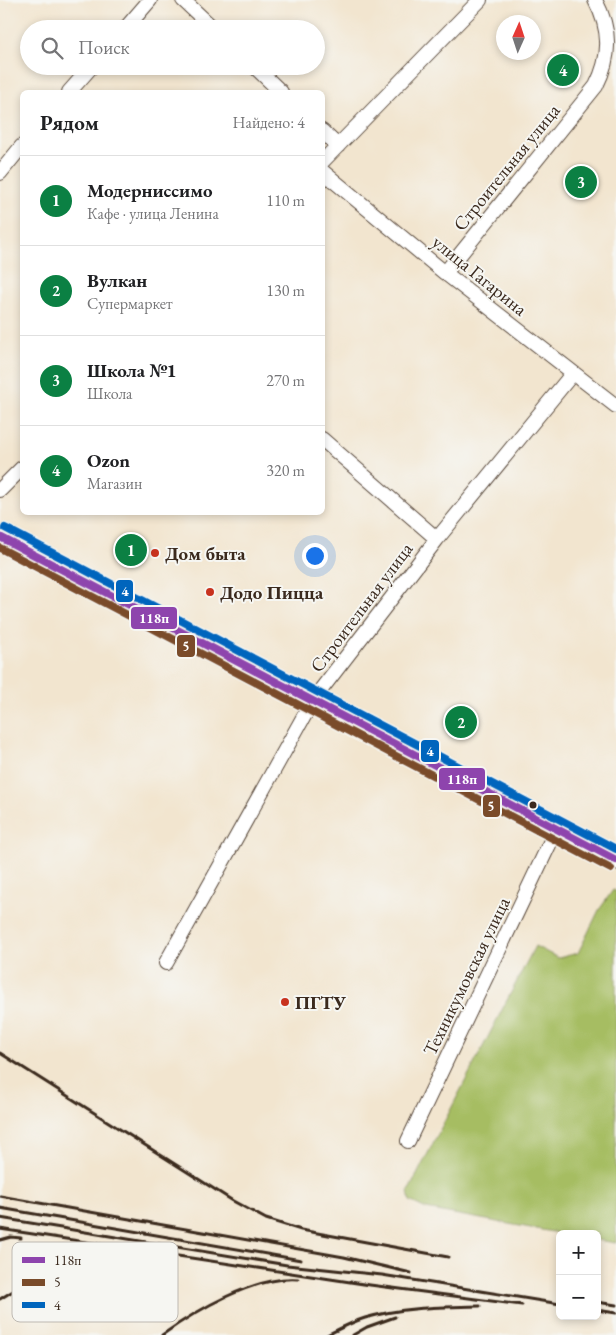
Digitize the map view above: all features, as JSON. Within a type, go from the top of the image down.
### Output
[{"type":"main road","points":[[0,537],[616,860]]},
{"type":"street","points":[[133,20],[150,0]]},
{"type":"street","points":[[183,0],[204,20]]},
{"type":"street","points":[[325,159],[480,0]]},
{"type":"street","name":"Строительная улица","points":[[445,273],[596,86],[605,63],[608,39],[606,26],[595,0]]},
{"type":"street","points":[[71,90],[84,75]]},
{"type":"street","points":[[263,75],[279,90]]},
{"type":"street","points":[[325,134],[338,146]]},
{"type":"street","points":[[0,173],[20,148]]},
{"type":"street","name":"улица Гагарина","points":[[325,173],[445,273],[616,406]]},
{"type":"street","name":"Строительная улица","points":[[166,962],[313,700],[437,539],[573,373]]},
{"type":"street","points":[[325,442],[437,539]]},
{"type":"street","points":[[0,490],[20,470]]},
{"type":"street","name":"Техникумовская улица","points":[[408,1140],[557,828]]},
{"type":"green space","points":[[613,890],[616,891],[616,1243],[601,1241],[601,1230],[556,1230],[556,1233],[426,1209],[410,1201],[408,1192],[535,946],[558,958],[578,953],[599,910]]},
{"type":"railway","points":[[0,1053],[233,1201],[266,1219],[301,1230],[448,1257]]},
{"type":"railway","points":[[0,1196],[344,1257],[411,1273]]},
{"type":"railway","points":[[0,1208],[301,1260]]},
{"type":"railway","points":[[0,1218],[147,1242]]},
{"type":"railway","points":[[0,1229],[86,1242]]},
{"type":"railway","points":[[0,1240],[11,1237],[21,1238]]},
{"type":"railway","points":[[178,1247],[287,1265],[382,1275],[556,1303]]},
{"type":"railway","points":[[178,1256],[370,1285],[522,1305]]},
{"type":"railway","points":[[162,1335],[192,1315],[227,1296],[263,1283],[298,1279]]},
{"type":"railway","points":[[0,1299],[12,1292]]},
{"type":"railway","points":[[601,1303],[616,1305]]},
{"type":"railway","points":[[327,1335],[360,1320],[379,1314],[422,1308],[480,1306]]},
{"type":"railway","points":[[601,1311],[616,1313]]},
{"type":"railway","points":[[353,1335],[367,1327],[395,1317]]},
{"type":"transit line","name":"4","points":[[5,528],[616,849]]},
{"type":"transit line","name":"118п","points":[[0,537],[616,860]]},
{"type":"transit line","name":"5","points":[[0,548],[611,869]]},
{"type":"place","name":"Ozon","points":[[563,70]]},
{"type":"place","name":"Школа №1","points":[[581,182]]},
{"type":"place","name":"Модерниссимо","points":[[131,550]]},
{"type":"place","name":"Дом быта","points":[[155,553]]},
{"type":"place","name":"Додо Пицца","points":[[210,592]]},
{"type":"place","name":"Вулкан","points":[[461,722]]},
{"type":"place","name":"ПГТУ","points":[[285,1002]]}]
